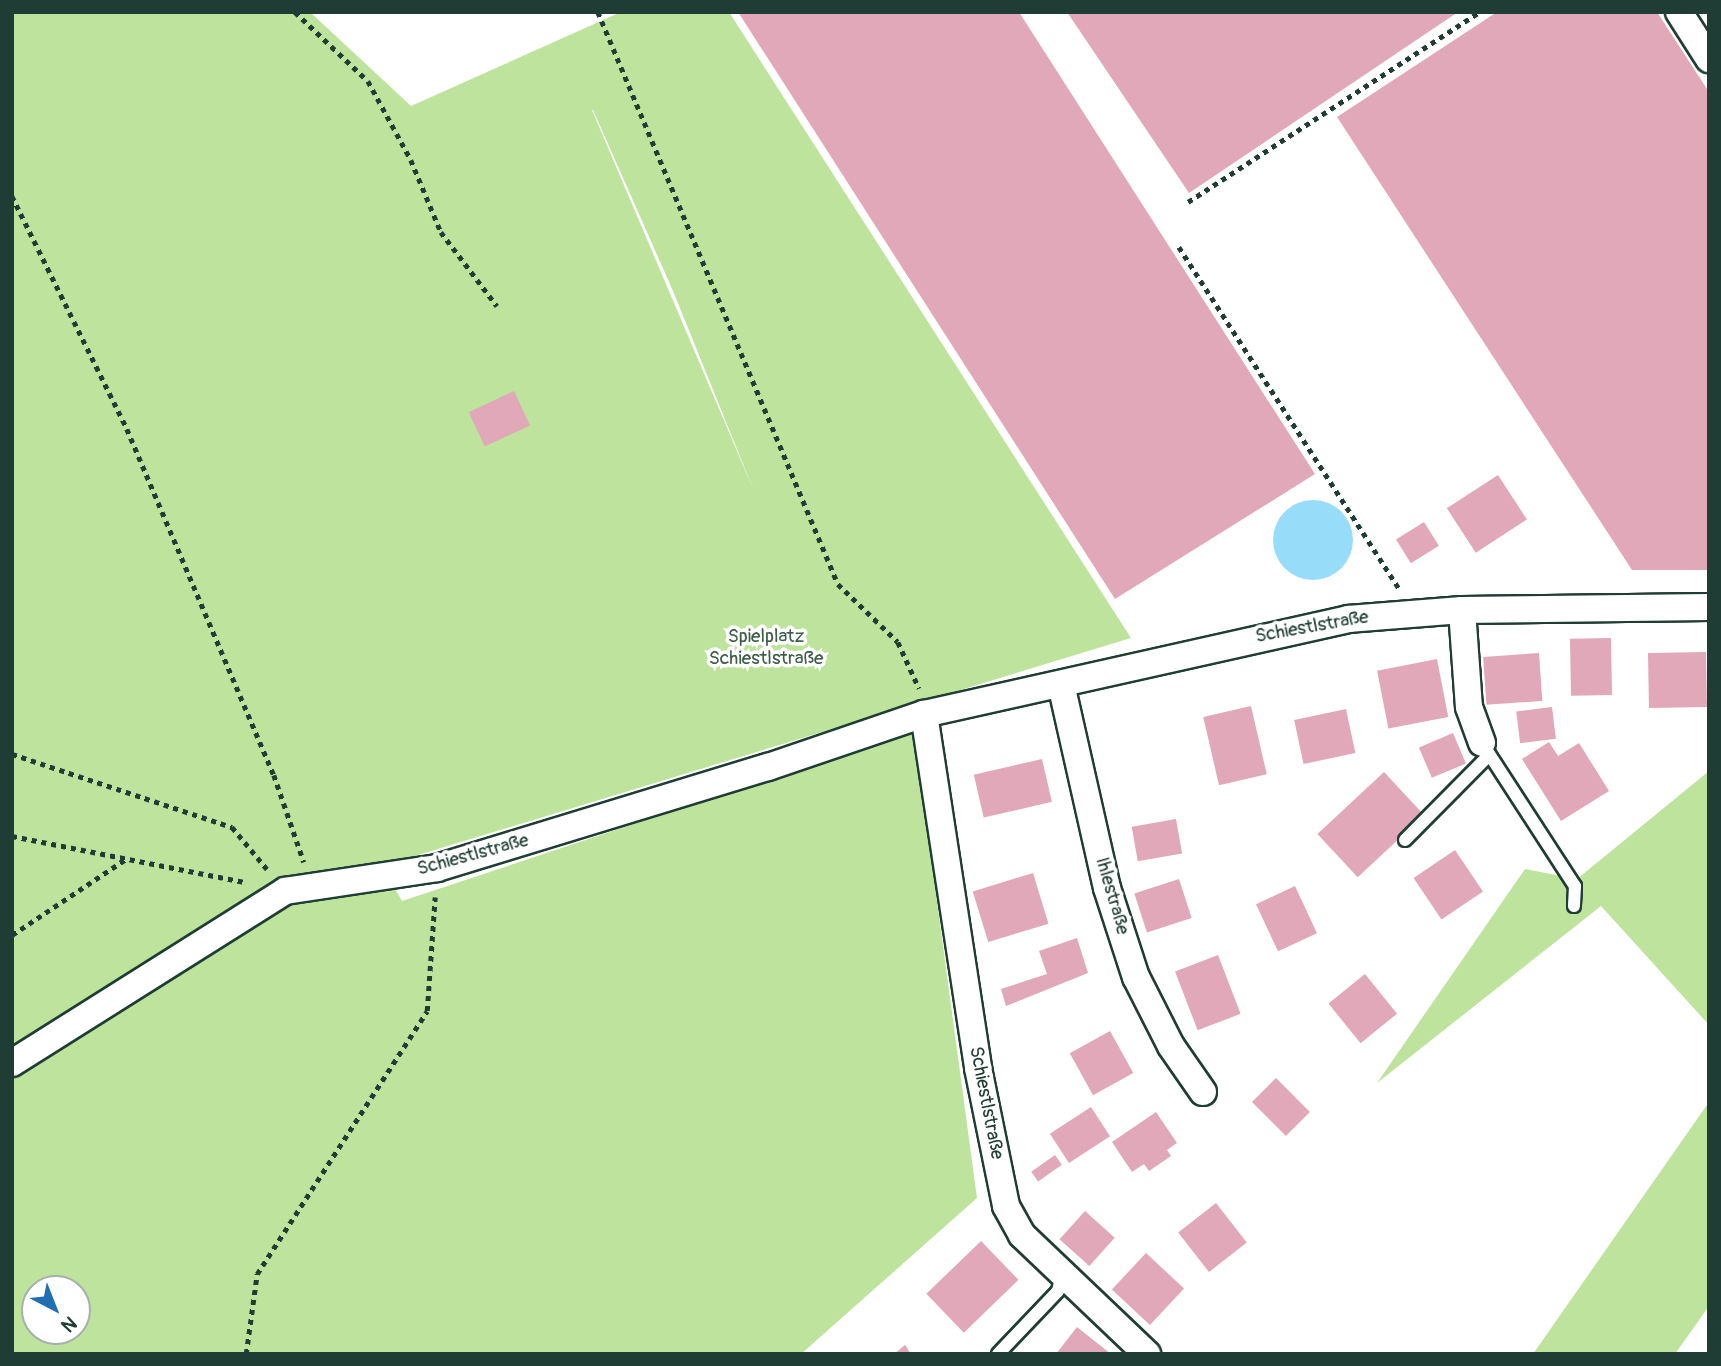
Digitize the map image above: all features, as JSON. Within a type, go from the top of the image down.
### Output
[{"type":"street","points":[[1679,12],[1709,59]]},
{"type":"street","name":"Schiestlstraße","points":[[12,1063],[285,891],[437,868],[768,767],[924,714],[1268,634],[1396,614],[1462,610],[1709,607]]},
{"type":"street","points":[[1462,610],[1469,707],[1485,749]]},
{"type":"street","name":"Ihlestraße","points":[[1061,684],[1107,888],[1136,977],[1171,1046],[1203,1092]]},
{"type":"street","name":"Schiestlstraße","points":[[924,714],[978,1068],[1006,1206],[1022,1235],[1147,1354]]},
{"type":"lane","points":[[1405,840],[1485,749],[1574,886],[1574,906]]},
{"type":"lane","points":[[998,1354],[1058,1291],[1062,1273]]},
{"type":"path","points":[[295,12],[368,81],[411,160],[441,232],[497,306]]},
{"type":"path","points":[[598,12],[711,287],[838,584],[898,642],[918,681],[924,714]]},
{"type":"path","points":[[1188,202],[1480,12]]},
{"type":"path","points":[[12,197],[127,429],[274,775],[311,887]]},
{"type":"path","points":[[1178,247],[1399,586],[1396,614]]},
{"type":"path","points":[[12,754],[232,827],[285,891]]},
{"type":"path","points":[[12,836],[285,891]]},
{"type":"path","points":[[12,936],[126,859]]},
{"type":"path","points":[[246,1354],[257,1274],[427,1011],[437,868]]},
{"type":"green space","name":"Spielplatz Schiestlstraße","points":[[12,12],[310,12],[411,106],[621,12],[729,12],[1131,638],[382,866],[402,901],[914,731],[977,1198],[801,1354],[12,1354]],"holes":[[[592,110],[673,291],[754,491]]]},
{"type":"green space","points":[[1709,771],[1709,1025],[1601,906],[1377,1083],[1525,869],[1577,879]]},
{"type":"green space","points":[[1709,1102],[1709,1306],[1675,1354],[1533,1354]]},
{"type":"water","points":[[1313,500],[1328,503],[1341,512],[1350,525],[1353,540],[1350,555],[1341,568],[1328,577],[1313,580],[1298,577],[1285,568],[1276,555],[1273,540],[1276,525],[1285,512],[1298,503]]},
{"type":"building","points":[[738,12],[1019,12],[1315,474],[1115,599]]},
{"type":"building","points":[[1067,12],[1458,12],[1189,193]]},
{"type":"building","points":[[1497,12],[1657,12],[1709,92],[1709,570],[1632,570],[1337,117]]},
{"type":"building","points":[[514,391],[530,425],[485,447],[469,412]]},
{"type":"building","points":[[1498,475],[1527,519],[1476,553],[1447,508]]},
{"type":"building","points":[[1424,522],[1439,546],[1411,563],[1396,539]]},
{"type":"building","points":[[1611,638],[1612,695],[1571,696],[1570,639]]},
{"type":"building","points":[[1706,652],[1707,707],[1649,708],[1648,653]]},
{"type":"building","points":[[1539,653],[1542,701],[1486,705],[1483,657]]},
{"type":"building","points":[[1437,659],[1448,717],[1388,729],[1377,671]]},
{"type":"building","points":[[1251,706],[1267,774],[1219,785],[1203,717]]},
{"type":"building","points":[[1552,707],[1556,739],[1520,743],[1516,711]]},
{"type":"building","points":[[1346,709],[1355,753],[1304,764],[1294,720]]},
{"type":"building","points":[[1453,733],[1466,763],[1432,778],[1419,747]]},
{"type":"building","points":[[1549,742],[1558,756],[1579,743],[1609,791],[1561,821],[1522,759]]},
{"type":"building","points":[[1042,759],[1052,802],[984,818],[974,775]]},
{"type":"building","points":[[1384,772],[1424,815],[1358,877],[1317,834]]},
{"type":"building","points":[[1176,819],[1182,853],[1138,861],[1132,827]]},
{"type":"building","points":[[1455,850],[1483,891],[1442,919],[1414,878]]},
{"type":"building","points":[[1033,873],[1048,924],[988,942],[973,891]]},
{"type":"building","points":[[1179,879],[1192,918],[1147,933],[1134,894]]},
{"type":"building","points":[[1295,886],[1317,933],[1278,951],[1256,904]]},
{"type":"building","points":[[1077,938],[1088,973],[1006,1006],[1001,989],[1047,974],[1039,951]]},
{"type":"building","points":[[1218,955],[1241,1014],[1198,1030],[1175,971]]},
{"type":"building","points":[[1365,974],[1397,1014],[1361,1043],[1328,1004]]},
{"type":"building","points":[[1110,1031],[1133,1073],[1093,1095],[1070,1053]]},
{"type":"building","points":[[1276,1078],[1310,1112],[1286,1136],[1252,1102]]},
{"type":"building","points":[[1091,1107],[1110,1136],[1069,1163],[1050,1134]]},
{"type":"building","points":[[1156,1112],[1177,1143],[1167,1150],[1171,1156],[1149,1171],[1144,1164],[1132,1172],[1112,1142]]},
{"type":"building","points":[[1055,1155],[1062,1165],[1038,1181],[1031,1172]]},
{"type":"building","points":[[1216,1203],[1247,1242],[1209,1272],[1178,1233]]},
{"type":"building","points":[[1085,1211],[1115,1238],[1089,1266],[1060,1239]]},
{"type":"building","points":[[981,1241],[1019,1280],[964,1333],[926,1294]]},
{"type":"building","points":[[1146,1253],[1184,1288],[1150,1325],[1112,1290]]},
{"type":"building","points":[[1077,1327],[1111,1354],[1056,1354]]},
{"type":"building","points":[[905,1345],[911,1354],[894,1354]]}]
